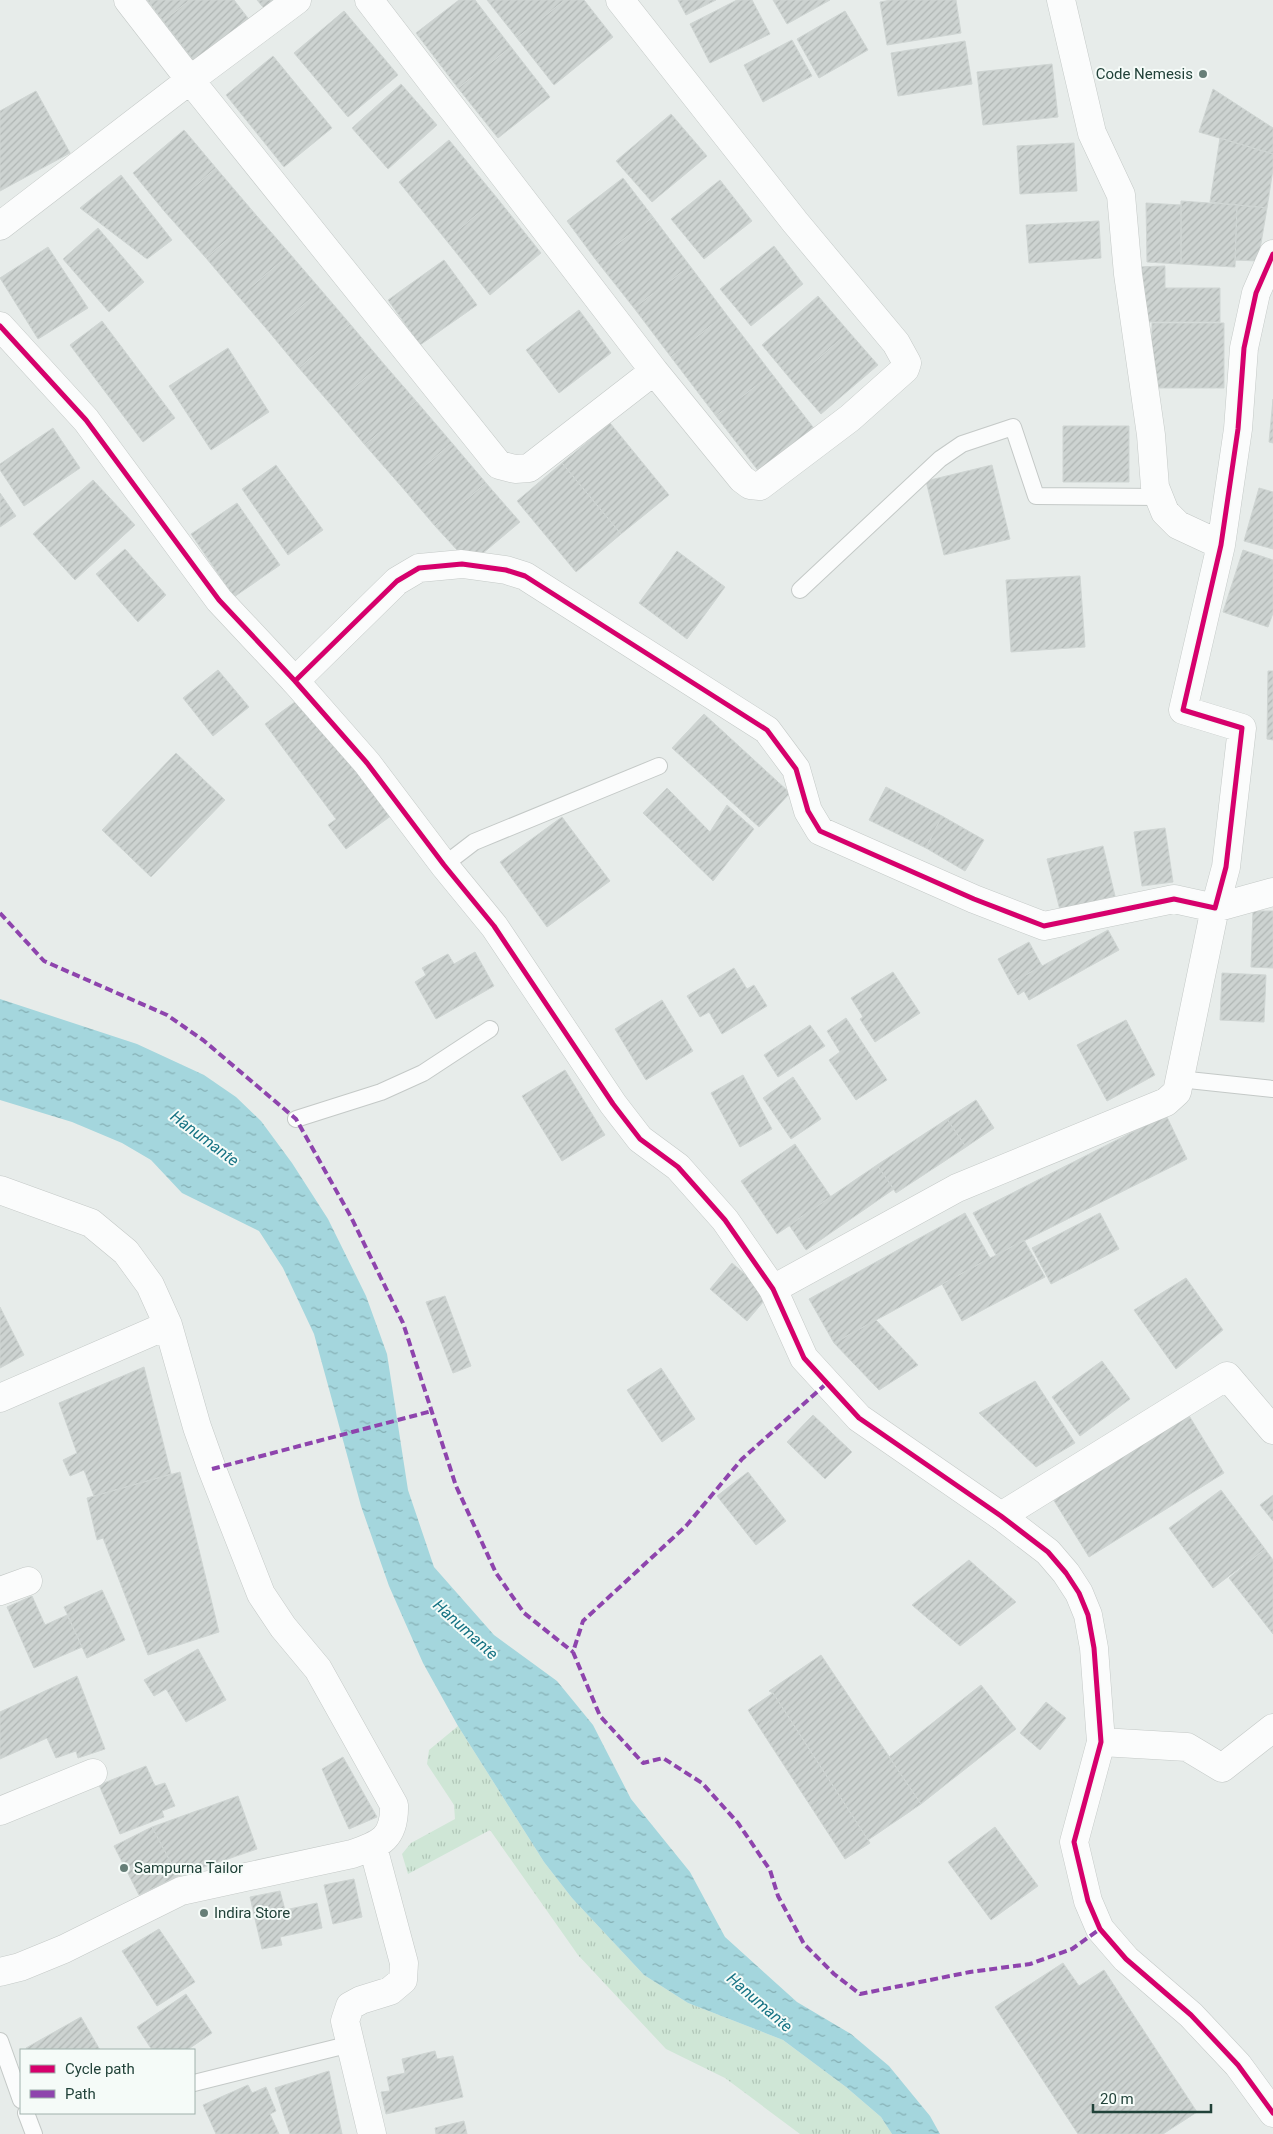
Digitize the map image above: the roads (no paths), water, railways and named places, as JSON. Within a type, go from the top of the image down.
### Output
[{"type":"street","points":[[128,0],[499,465],[516,469],[529,468],[654,371]]},
{"type":"street","points":[[0,226],[297,0]]},
{"type":"street","points":[[369,0],[654,371],[742,479],[750,485],[760,486],[850,418],[905,369],[907,363],[896,343],[795,222],[620,0]]},
{"type":"street","points":[[1061,0],[1092,133],[1121,195],[1128,274],[1151,435],[1155,488],[1165,512],[1178,525],[1221,545]]},
{"type":"street","points":[[773,1289],[957,1188],[1166,1102],[1177,1092],[1215,908],[1226,867],[1242,728],[1183,710],[1221,545],[1238,429],[1244,348],[1256,293],[1273,254]]},
{"type":"street","points":[[0,326],[86,420],[219,600],[295,681],[367,763],[444,865],[504,940],[613,1104],[640,1139],[678,1167],[725,1220],[773,1289],[804,1358],[859,1418],[1001,1516],[1048,1552],[1066,1573],[1078,1592],[1088,1615],[1094,1648],[1101,1742],[1074,1842],[1088,1901],[1100,1929],[1126,1959],[1198,2022],[1238,2065],[1273,2113]]},
{"type":"street","points":[[295,681],[397,581],[420,568],[462,564],[506,570],[526,576],[767,730],[796,769],[808,811],[820,830],[974,899],[1044,926],[1174,899],[1215,908],[1273,892]]},
{"type":"street","points":[[0,1190],[91,1223],[130,1259],[150,1285],[168,1325],[197,1427],[212,1469],[261,1594],[283,1627],[318,1669],[394,1805],[394,1819],[389,1835],[373,1847],[352,1854],[181,1891],[64,1949],[20,1967],[0,1972]]},
{"type":"street","points":[[0,1398],[168,1325]]},
{"type":"street","points":[[1001,1516],[1227,1376],[1273,1430]]},
{"type":"street","points":[[0,1591],[28,1580]]},
{"type":"street","points":[[1101,1742],[1187,1747],[1222,1768],[1273,1728]]},
{"type":"street","points":[[0,1812],[93,1774]]},
{"type":"street","points":[[372,2134],[345,2020],[350,2006],[361,2000],[390,1991],[403,1980],[404,1963],[373,1847]]},
{"type":"lane","points":[[800,590],[940,460],[962,444],[1013,427],[1036,496],[1159,497]]},
{"type":"lane","points":[[444,865],[474,842],[659,766]]},
{"type":"lane","points":[[296,1119],[382,1092],[422,1073],[490,1029]]},
{"type":"lane","points":[[1179,1079],[1273,1089]]},
{"type":"lane","points":[[0,2041],[20,2097]]},
{"type":"lane","points":[[195,2084],[351,2044]]},
{"type":"lane","points":[[26,2114],[34,2134]]},
{"type":"water","name":"Hanumante","points":[[0,999],[137,1044],[204,1075],[236,1097],[261,1121],[292,1163],[328,1219],[366,1296],[387,1354],[408,1490],[434,1567],[494,1635],[557,1681],[593,1725],[631,1799],[690,1872],[725,1937],[797,2002],[851,2034],[889,2066],[930,2116],[940,2134],[892,2134],[881,2117],[846,2087],[783,2040],[688,2003],[644,1975],[572,1898],[544,1862],[458,1726],[423,1663],[389,1586],[361,1506],[314,1334],[283,1268],[259,1231],[182,1193],[151,1160],[122,1143],[72,1122],[0,1100]]},
{"type":"place","name":"Code Nemesis","points":[[1203,74]]},
{"type":"place","name":"Sampurna Tailor","points":[[124,1868]]},
{"type":"place","name":"Indira Store","points":[[204,1913]]}]
